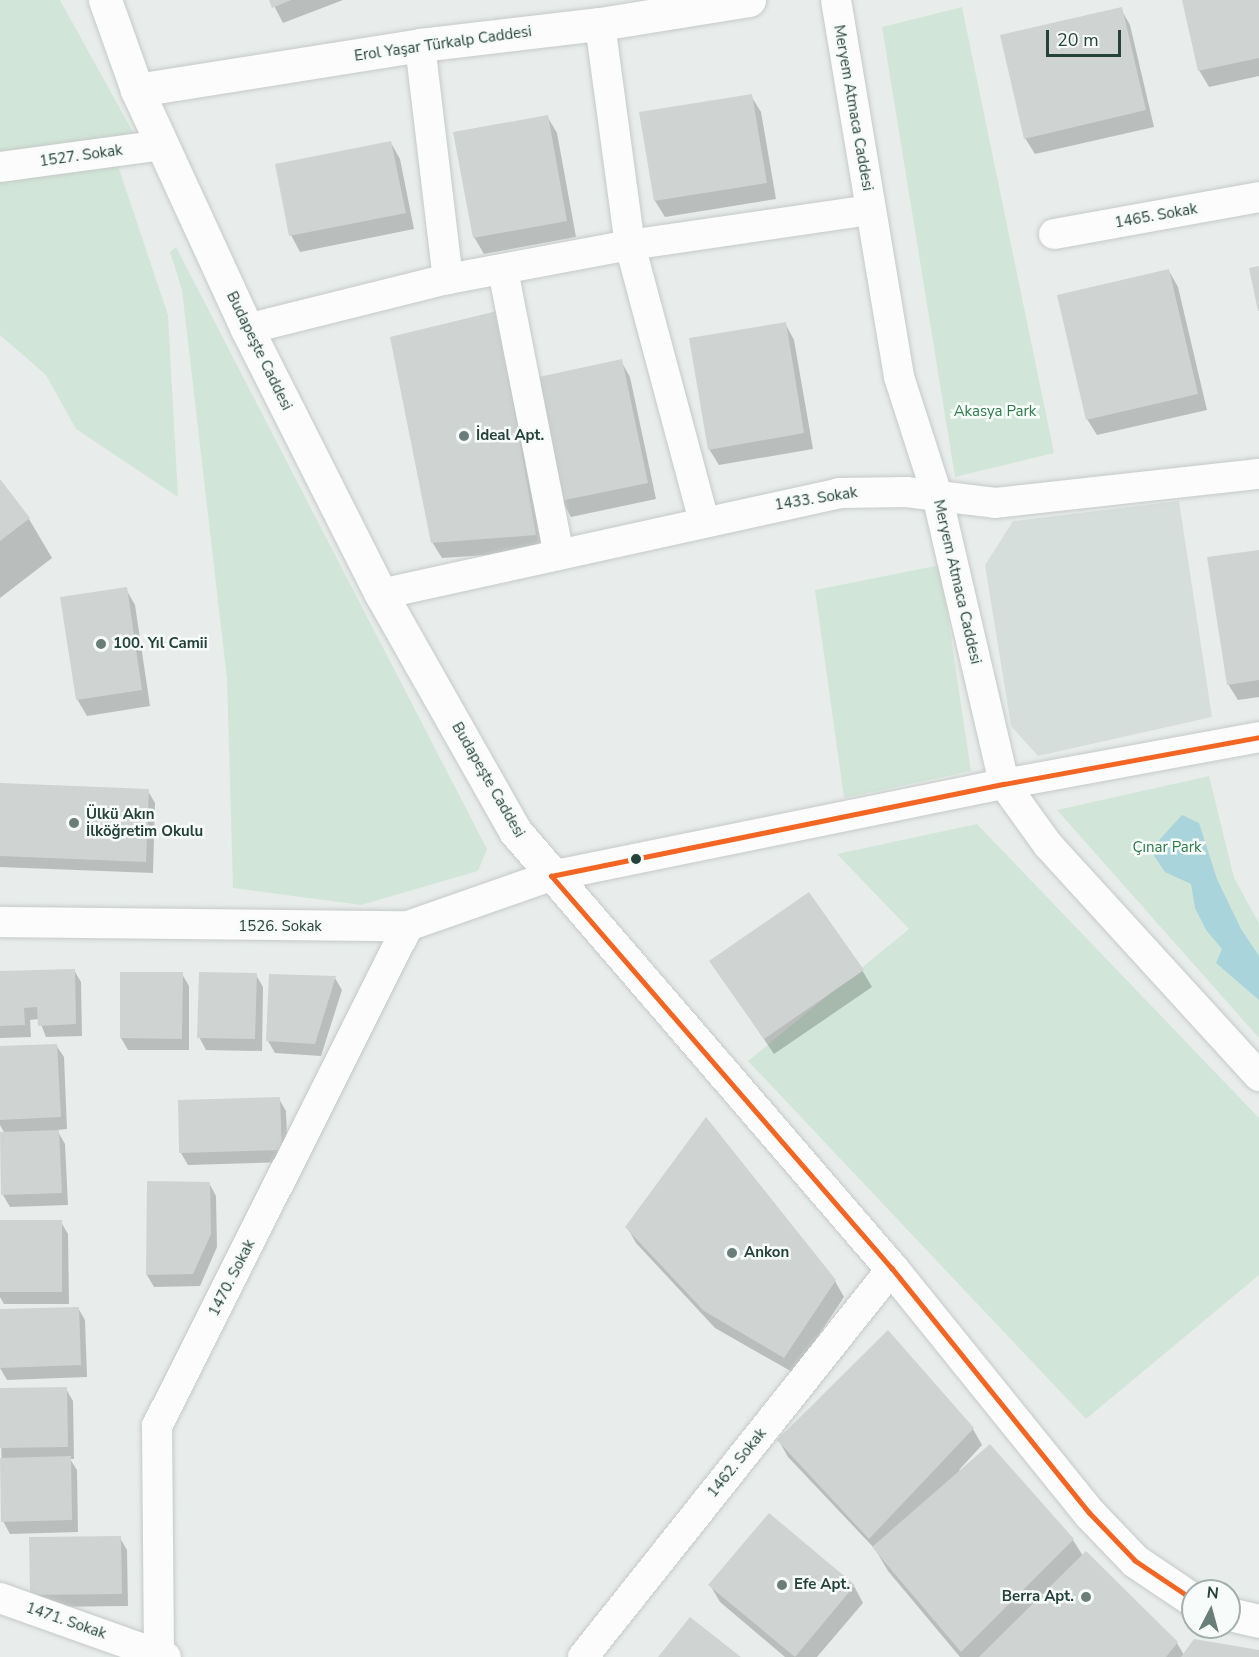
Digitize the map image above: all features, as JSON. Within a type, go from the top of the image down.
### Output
[{"type":"street","name":"Budapeşte Caddesi","points":[[105,0],[137,90],[247,329],[381,594],[515,831],[551,876],[892,1269],[1089,1513],[1135,1561],[1181,1592]]},
{"type":"street","name":"Erol Yaşar Türkalp Caddesi","points":[[137,90],[420,45],[600,24],[749,0]]},
{"type":"street","name":"Meryem Atmaca Caddesi","points":[[836,0],[899,377],[937,495],[1004,784],[1048,845],[1259,1076]]},
{"type":"street","points":[[600,24],[630,245],[704,521]]},
{"type":"street","points":[[420,45],[448,279]]},
{"type":"street","name":"1527. Sokak","points":[[0,167],[162,145]]},
{"type":"street","name":"1465. Sokak","points":[[1054,234],[1259,197]]},
{"type":"street","points":[[247,329],[448,279],[630,245],[870,210]]},
{"type":"street","points":[[503,270],[559,555]]},
{"type":"street","name":"1433. Sokak","points":[[381,594],[839,493],[937,495],[995,502],[1259,474]]},
{"type":"street","name":"1526. Sokak","points":[[0,922],[408,926],[551,876],[1004,784],[1259,737]]},
{"type":"street","name":"1470. Sokak","points":[[162,1656],[157,1426],[408,926]]},
{"type":"street","name":"1462. Sokak","points":[[583,1657],[892,1269]]},
{"type":"street","name":"1471. Sokak","points":[[0,1598],[162,1656]]},
{"type":"street","points":[[1241,1617],[1259,1621]]},
{"type":"shaded area","points":[[1179,501],[1212,717],[1038,756],[1011,726],[985,565],[1013,521]]},
{"type":"green space","points":[[0,0],[60,0],[134,134],[0,154]]},
{"type":"green space","name":"Akasya Park","points":[[962,7],[1054,453],[955,477],[882,27]]},
{"type":"green space","points":[[115,157],[168,315],[178,497],[76,429],[46,375],[0,335],[0,174]]},
{"type":"green space","points":[[176,247],[487,849],[478,871],[361,905],[233,888],[227,679],[182,290],[170,252]]},
{"type":"green space","points":[[940,565],[971,771],[844,798],[815,590]]},
{"type":"green space","name":"Çınar Park","points":[[1209,776],[1234,878],[1259,923],[1259,1038],[1057,810]]},
{"type":"green space","points":[[977,824],[1259,1118],[1259,1275],[1086,1419],[748,1061],[909,929],[837,854]]},
{"type":"water","points":[[1182,815],[1199,823],[1217,879],[1241,929],[1259,956],[1259,1000],[1216,963],[1222,949],[1206,930],[1195,908],[1191,884],[1165,872],[1150,850]]},
{"type":"building","points":[[269,0],[291,0],[272,8]]},
{"type":"building","points":[[1182,0],[1259,0],[1259,58],[1198,71]]},
{"type":"building","points":[[1122,7],[1146,110],[1024,139],[1000,35]]},
{"type":"building","points":[[752,94],[767,183],[654,201],[639,112]]},
{"type":"building","points":[[548,115],[567,221],[473,238],[453,132]]},
{"type":"building","points":[[391,141],[406,213],[289,236],[275,164]]},
{"type":"building","points":[[1259,266],[1259,311],[1258,311],[1249,268]]},
{"type":"building","points":[[1169,269],[1198,394],[1086,420],[1057,295]]},
{"type":"building","name":"İdeal Apt.","points":[[497,311],[536,535],[431,543],[390,337]]},
{"type":"building","points":[[786,322],[804,433],[708,450],[689,338]]},
{"type":"building","points":[[622,359],[648,483],[560,501],[534,378]]},
{"type":"building","points":[[0,479],[30,518],[0,541]]},
{"type":"building","points":[[1259,550],[1259,680],[1227,685],[1207,557]]},
{"type":"building","name":"100. Yıl Camii","points":[[127,587],[142,690],[76,700],[60,597]]},
{"type":"building","name":"Ülkü Akın İlköğretim Okulu","points":[[0,783],[149,789],[146,862],[0,856]]},
{"type":"building","points":[[809,892],[864,970],[764,1039],[709,961]]},
{"type":"building","points":[[75,969],[76,1024],[38,1026],[37,1007],[24,1008],[25,1025],[0,1026],[0,971]]},
{"type":"building","points":[[120,972],[183,972],[182,1039],[120,1038]]},
{"type":"building","points":[[199,972],[257,973],[255,1039],[197,1038]]},
{"type":"building","points":[[269,974],[336,976],[315,1044],[266,1041]]},
{"type":"building","points":[[57,1044],[61,1117],[0,1120],[0,1046]]},
{"type":"building","points":[[280,1097],[282,1150],[179,1153],[178,1100]]},
{"type":"building","name":"Ankon","points":[[706,1117],[836,1280],[784,1358],[704,1311],[625,1227]]},
{"type":"building","points":[[59,1130],[62,1193],[1,1195],[0,1132]]},
{"type":"building","points":[[147,1181],[210,1182],[211,1234],[193,1274],[146,1275]]},
{"type":"building","points":[[0,1220],[62,1220],[62,1292],[0,1292]]},
{"type":"building","points":[[79,1307],[81,1365],[0,1368],[0,1309]]},
{"type":"building","points":[[888,1330],[974,1428],[869,1539],[777,1440]]},
{"type":"building","points":[[67,1387],[68,1447],[0,1448],[0,1388]]},
{"type":"building","points":[[990,1444],[1074,1539],[961,1652],[872,1547]]},
{"type":"building","points":[[71,1456],[72,1520],[1,1522],[0,1458]]},
{"type":"building","name":"Efe Apt.","points":[[769,1513],[855,1585],[795,1657],[708,1585]]},
{"type":"building","points":[[121,1536],[122,1594],[30,1595],[29,1537]]},
{"type":"building","name":"Berra Apt.","points":[[1086,1551],[1178,1642],[1166,1657],[979,1657]]},
{"type":"building","points":[[690,1617],[741,1657],[658,1657]]},
{"type":"building","points":[[1194,1639],[1259,1650],[1259,1657],[1181,1657]]},
{"type":"transit line","points":[[1181,1592],[1135,1561],[1089,1513],[892,1269],[551,876],[1004,784],[1259,737]]},
{"type":"place","name":"İdeal Apt.","points":[[464,436]]},
{"type":"place","name":"100. Yıl Camii","points":[[101,644]]},
{"type":"place","name":"Ülkü Akın İlköğretim Okulu","points":[[74,823]]},
{"type":"place","name":"Ankon","points":[[732,1253]]},
{"type":"place","name":"Efe Apt.","points":[[782,1585]]},
{"type":"place","name":"Berra Apt.","points":[[1086,1597]]}]
